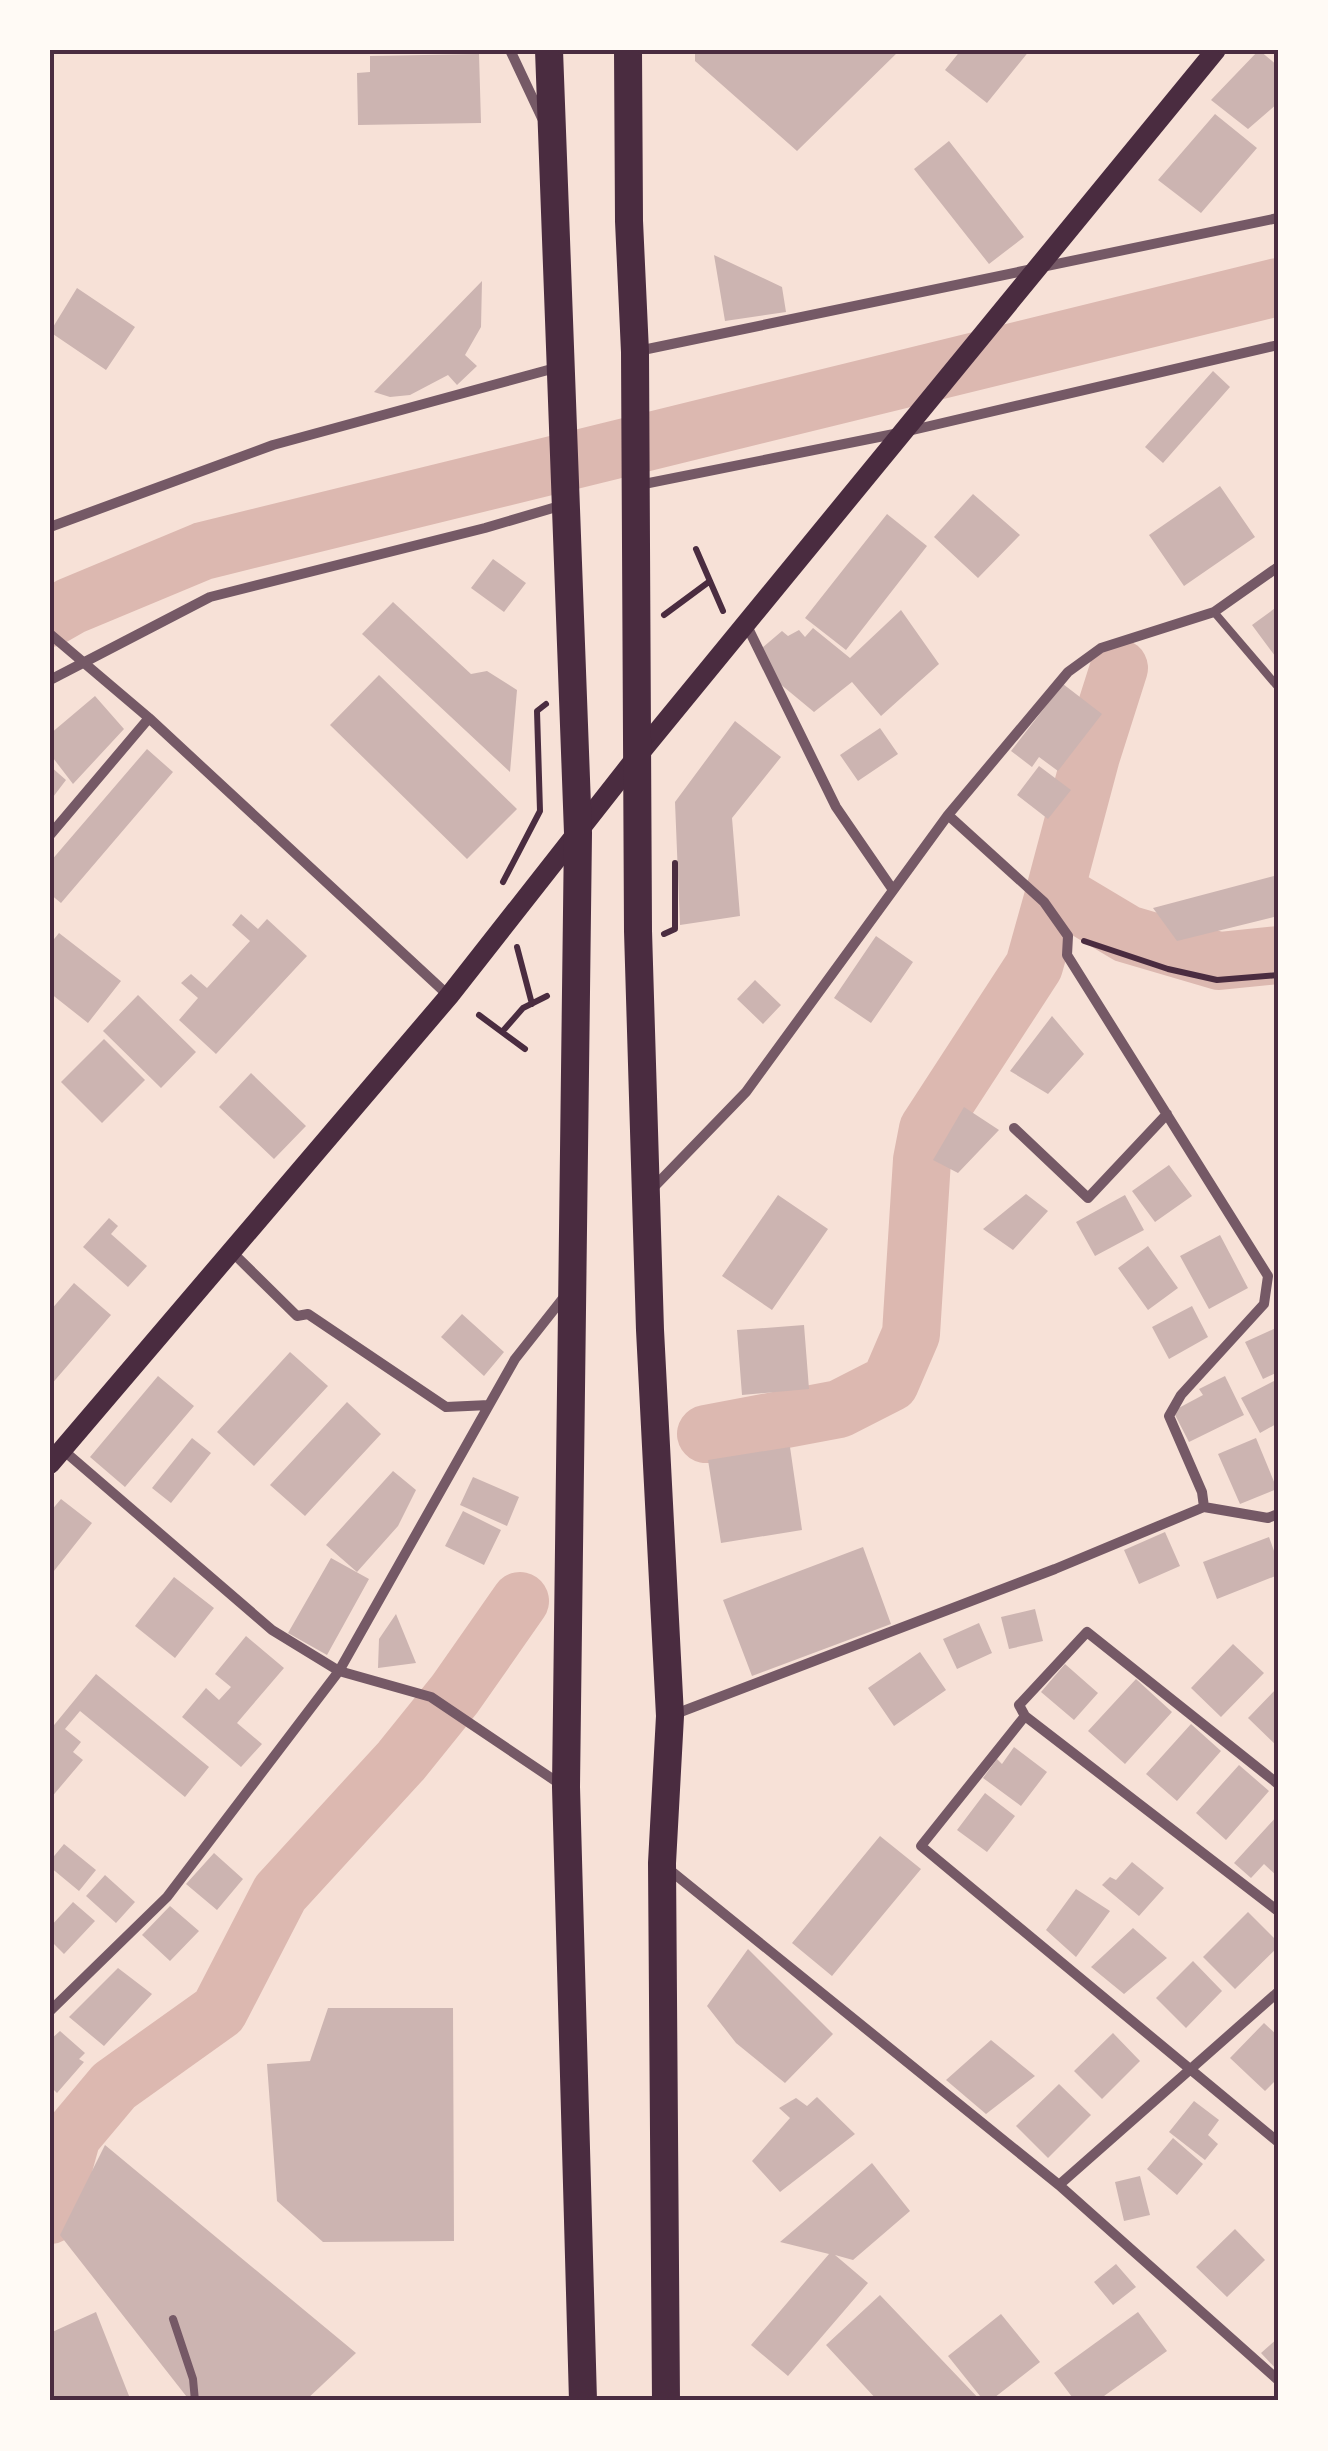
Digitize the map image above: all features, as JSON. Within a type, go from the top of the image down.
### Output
[{"type":"highway","points":[[549,50],[578,833],[566,1788],[583,2401]]},
{"type":"highway","points":[[628,50],[634,352],[635,759],[645,1196],[670,1716],[662,1863],[666,2401]]},
{"type":"main road","points":[[56,1457],[449,996],[635,759],[736,620],[904,432],[1216,50]]},
{"type":"street","points":[[510,50],[551,136]]},
{"type":"street","points":[[634,352],[1278,218]]},
{"type":"street","points":[[634,486],[904,432],[1278,346]]},
{"type":"street","points":[[50,527],[273,445],[560,367]]},
{"type":"street","points":[[50,680],[210,597],[485,528],[564,504]]},
{"type":"street","points":[[645,1196],[746,1092],[948,816],[1068,672],[1101,648],[1214,612],[1278,567]]},
{"type":"street","points":[[736,620],[836,807],[894,890]]},
{"type":"street","points":[[50,634],[150,718],[449,996]]},
{"type":"street","points":[[50,835],[150,718]]},
{"type":"street","points":[[948,816],[1044,902],[1068,936],[1067,955],[1268,1276],[1264,1304],[1180,1395],[1170,1416],[1202,1492],[1204,1507]]},
{"type":"street","points":[[1014,1128],[1088,1198],[1167,1114]]},
{"type":"street","points":[[232,1252],[297,1316],[308,1314],[446,1407],[489,1404]]},
{"type":"street","points":[[50,2011],[167,1897],[339,1671],[515,1360],[574,1284]]},
{"type":"street","points":[[56,1457],[272,1630],[339,1671],[431,1697],[566,1788]]},
{"type":"street","points":[[670,1716],[1055,1569],[1204,1507],[1268,1518],[1278,1514]]},
{"type":"street","points":[[1277,1783],[1087,1632],[1019,1705],[1025,1716],[1278,1911]]},
{"type":"street","points":[[1025,1716],[921,1846],[1278,2142]]},
{"type":"street","points":[[662,1863],[1059,2185],[1278,2380]]},
{"type":"street","points":[[1059,2185],[1278,1992]]},
{"type":"lane","points":[[1214,612],[1278,687]]},
{"type":"lane","points":[[174,2319],[193,2378],[195,2401]]},
{"type":"path","points":[[696,549],[736,620]]},
{"type":"path","points":[[1068,936],[1168,969],[1217,980],[1278,975]]},
{"type":"path","points":[[480,1015],[525,1049]]},
{"type":"building","points":[[695,50],[900,50],[797,151],[695,61]]},
{"type":"building","points":[[961,50],[1030,50],[987,103],[945,70]]},
{"type":"building","points":[[1259,50],[1278,66],[1278,103],[1248,129],[1211,100]]},
{"type":"building","points":[[479,54],[481,123],[358,125],[357,73],[370,72],[370,56]]},
{"type":"building","points":[[1215,114],[1257,148],[1201,213],[1158,180]]},
{"type":"building","points":[[949,141],[1024,237],[989,264],[914,169]]},
{"type":"building","points":[[714,255],[782,287],[786,312],[725,321]]},
{"type":"building","points":[[482,281],[481,327],[465,355],[477,366],[457,385],[448,375],[410,395],[390,397],[374,392]]},
{"type":"building","points":[[77,288],[135,327],[106,370],[50,332]]},
{"type":"building","points":[[1213,371],[1230,387],[1163,463],[1145,447]]},
{"type":"building","points":[[1220,486],[1255,537],[1184,586],[1149,535]]},
{"type":"building","points":[[973,494],[1020,535],[978,578],[934,537]]},
{"type":"building","points":[[887,514],[927,546],[846,650],[805,618]]},
{"type":"building","points":[[493,559],[526,583],[504,612],[471,588]]},
{"type":"building","points":[[393,602],[471,674],[487,671],[517,690],[510,772],[362,634]]},
{"type":"building","points":[[1278,606],[1278,660],[1252,625]]},
{"type":"building","points":[[901,610],[939,664],[881,716],[852,682],[814,712],[779,683],[762,648],[782,631],[788,636],[799,630],[805,637],[813,628],[850,658]]},
{"type":"building","points":[[379,675],[517,809],[467,859],[330,725]]},
{"type":"building","points":[[1063,684],[1102,714],[1058,771],[1039,757],[1032,767],[1011,751]]},
{"type":"building","points":[[95,696],[124,729],[73,784],[50,754],[50,734]]},
{"type":"building","points":[[735,721],[781,757],[732,818],[740,916],[680,925],[675,802]]},
{"type":"building","points":[[880,728],[898,754],[858,781],[840,755]]},
{"type":"building","points":[[147,749],[173,772],[61,903],[50,894],[50,862]]},
{"type":"building","points":[[50,766],[66,780],[50,801]]},
{"type":"building","points":[[1039,766],[1071,790],[1048,819],[1017,795]]},
{"type":"building","points":[[1278,875],[1278,916],[1177,941],[1153,908]]},
{"type":"building","points":[[241,914],[258,929],[267,919],[307,956],[216,1054],[179,1020],[198,998],[181,983],[191,974],[207,988],[250,941],[232,925]]},
{"type":"building","points":[[59,933],[121,981],[88,1023],[50,993],[50,944]]},
{"type":"building","points":[[876,936],[913,962],[871,1023],[834,998]]},
{"type":"building","points":[[755,980],[781,1005],[763,1024],[737,999]]},
{"type":"building","points":[[138,995],[196,1052],[161,1088],[103,1031]]},
{"type":"building","points":[[1052,1016],[1084,1054],[1048,1094],[1010,1071]]},
{"type":"building","points":[[104,1039],[145,1080],[102,1123],[61,1082]]},
{"type":"building","points":[[251,1073],[306,1126],[274,1159],[219,1107]]},
{"type":"building","points":[[964,1107],[999,1130],[958,1173],[933,1160]]},
{"type":"building","points":[[1169,1165],[1192,1196],[1155,1222],[1132,1191]]},
{"type":"building","points":[[1026,1194],[1048,1211],[1013,1250],[983,1229]]},
{"type":"building","points":[[778,1195],[828,1229],[772,1310],[722,1276]]},
{"type":"building","points":[[1125,1195],[1144,1230],[1095,1256],[1076,1222]]},
{"type":"building","points":[[109,1218],[118,1226],[111,1234],[147,1266],[128,1287],[83,1247]]},
{"type":"building","points":[[1220,1235],[1248,1288],[1209,1309],[1180,1256]]},
{"type":"building","points":[[1148,1246],[1178,1288],[1148,1310],[1118,1268]]},
{"type":"building","points":[[74,1283],[111,1315],[50,1386],[50,1311]]},
{"type":"building","points":[[1192,1306],[1208,1337],[1169,1359],[1152,1327]]},
{"type":"building","points":[[462,1314],[504,1352],[484,1376],[441,1337]]},
{"type":"building","points":[[804,1325],[809,1389],[742,1395],[737,1330]]},
{"type":"building","points":[[1278,1327],[1278,1372],[1263,1379],[1245,1342]]},
{"type":"building","points":[[290,1352],[328,1386],[254,1466],[217,1432]]},
{"type":"building","points":[[158,1376],[194,1406],[125,1487],[90,1457]]},
{"type":"building","points":[[1225,1376],[1244,1415],[1189,1442],[1173,1411],[1203,1395],[1199,1389]]},
{"type":"building","points":[[1278,1379],[1278,1423],[1260,1433],[1241,1398]]},
{"type":"building","points":[[347,1402],[381,1434],[305,1516],[270,1485]]},
{"type":"building","points":[[192,1438],[211,1453],[171,1503],[152,1488]]},
{"type":"building","points":[[1256,1438],[1277,1489],[1240,1504],[1218,1454]]},
{"type":"building","points":[[790,1447],[802,1530],[721,1543],[708,1460]]},
{"type":"building","points":[[393,1471],[416,1490],[398,1526],[357,1572],[326,1545]]},
{"type":"building","points":[[473,1477],[519,1497],[507,1526],[460,1505]]},
{"type":"building","points":[[61,1499],[92,1523],[50,1576],[50,1512]]},
{"type":"building","points":[[463,1511],[501,1530],[484,1565],[445,1546]]},
{"type":"building","points":[[1165,1532],[1180,1566],[1139,1584],[1124,1550]]},
{"type":"building","points":[[1269,1537],[1278,1575],[1217,1599],[1203,1562]]},
{"type":"building","points":[[863,1547],[891,1624],[752,1676],[723,1600]]},
{"type":"building","points":[[331,1558],[369,1579],[327,1655],[288,1633]]},
{"type":"building","points":[[174,1577],[214,1608],[175,1658],[135,1626]]},
{"type":"building","points":[[1035,1609],[1043,1641],[1009,1649],[1001,1617]]},
{"type":"building","points":[[396,1614],[416,1663],[378,1668],[379,1639]]},
{"type":"building","points":[[979,1623],[992,1653],[957,1669],[943,1639]]},
{"type":"building","points":[[246,1636],[284,1668],[237,1723],[262,1744],[241,1767],[182,1717],[206,1688],[219,1700],[231,1687],[215,1674]]},
{"type":"building","points":[[1233,1644],[1264,1673],[1221,1717],[1191,1688]]},
{"type":"building","points":[[920,1652],[946,1690],[894,1726],[868,1688]]},
{"type":"building","points":[[1065,1664],[1098,1693],[1074,1720],[1041,1692]]},
{"type":"building","points":[[96,1674],[209,1767],[185,1797],[80,1711],[65,1729],[81,1742],[73,1752],[83,1760],[50,1799],[50,1730]]},
{"type":"building","points":[[1136,1679],[1172,1712],[1125,1764],[1088,1731]]},
{"type":"building","points":[[1278,1687],[1278,1747],[1248,1718]]},
{"type":"building","points":[[1191,1724],[1221,1751],[1177,1801],[1146,1774]]},
{"type":"building","points":[[1014,1747],[1047,1772],[1021,1806],[983,1778],[997,1759],[1002,1764]]},
{"type":"building","points":[[1239,1765],[1269,1791],[1226,1840],[1196,1813]]},
{"type":"building","points":[[985,1793],[1015,1816],[987,1852],[957,1830]]},
{"type":"building","points":[[1278,1815],[1278,1877],[1264,1864],[1251,1878],[1234,1863]]},
{"type":"building","points":[[880,1836],[921,1869],[832,1976],[792,1943]]},
{"type":"building","points":[[64,1844],[96,1870],[79,1891],[50,1867],[50,1861]]},
{"type":"building","points":[[214,1853],[243,1879],[217,1910],[186,1884]]},
{"type":"building","points":[[1132,1862],[1164,1888],[1139,1916],[1102,1885],[1110,1877],[1116,1880]]},
{"type":"building","points":[[105,1875],[135,1902],[116,1923],[86,1896]]},
{"type":"building","points":[[1076,1889],[1110,1911],[1076,1957],[1046,1930]]},
{"type":"building","points":[[73,1902],[95,1921],[64,1954],[50,1940],[50,1927]]},
{"type":"building","points":[[170,1906],[199,1931],[170,1961],[142,1935]]},
{"type":"building","points":[[1248,1912],[1278,1942],[1278,1947],[1235,1989],[1203,1957]]},
{"type":"building","points":[[1133,1928],[1167,1958],[1124,1994],[1091,1967]]},
{"type":"building","points":[[748,1949],[833,2034],[785,2083],[736,2043],[707,2006]]},
{"type":"building","points":[[1193,1961],[1222,1991],[1186,2028],[1156,1998]]},
{"type":"building","points":[[118,1968],[152,1994],[104,2046],[69,2017]]},
{"type":"building","points":[[328,2008],[453,2008],[454,2241],[323,2242],[277,2201],[267,2064],[310,2061]]},
{"type":"building","points":[[1264,2023],[1278,2036],[1278,2078],[1265,2091],[1230,2058]]},
{"type":"building","points":[[60,2031],[85,2053],[79,2059],[84,2062],[57,2093],[50,2086],[50,2040]]},
{"type":"building","points":[[1113,2033],[1140,2061],[1102,2099],[1074,2071]]},
{"type":"building","points":[[991,2040],[1035,2076],[986,2114],[946,2080]]},
{"type":"building","points":[[1059,2084],[1091,2115],[1048,2158],[1016,2126]]},
{"type":"building","points":[[817,2097],[855,2134],[780,2192],[752,2161],[790,2118],[779,2108],[796,2098],[807,2106]]},
{"type":"building","points":[[1194,2101],[1219,2120],[1208,2135],[1218,2144],[1205,2160],[1169,2132]]},
{"type":"building","points":[[1173,2138],[1203,2164],[1177,2195],[1147,2169]]},
{"type":"building","points":[[105,2145],[356,2353],[305,2401],[190,2401],[60,2235]]},
{"type":"building","points":[[872,2163],[910,2211],[853,2260],[835,2255],[868,2283],[788,2376],[751,2345],[829,2254],[780,2242]]},
{"type":"building","points":[[1140,2176],[1150,2215],[1124,2221],[1115,2182]]},
{"type":"building","points":[[1235,2229],[1265,2260],[1227,2297],[1196,2267]]},
{"type":"building","points":[[1116,2264],[1136,2287],[1113,2305],[1094,2282]]},
{"type":"building","points":[[880,2295],[981,2401],[878,2401],[826,2345]]},
{"type":"building","points":[[96,2312],[131,2401],[50,2401],[50,2333]]},
{"type":"building","points":[[1138,2312],[1167,2351],[1097,2401],[1075,2401],[1054,2373]]},
{"type":"building","points":[[1001,2314],[1040,2362],[990,2401],[984,2401],[948,2356]]},
{"type":"building","points":[[1278,2338],[1278,2371],[1261,2353]]},
{"type":"waterway","points":[[50,618],[203,551],[1278,287]]},
{"type":"waterway","points":[[1055,891],[1119,668]]},
{"type":"waterway","points":[[706,1434],[839,1409],[890,1383],[911,1334],[922,1160],[928,1129],[1034,966],[1055,891],[1127,934],[1219,961],[1278,955]]},
{"type":"waterway","points":[[50,2215],[72,2136],[114,2086],[219,2011],[280,1893],[401,1761],[455,1694],[520,1601]]}]
